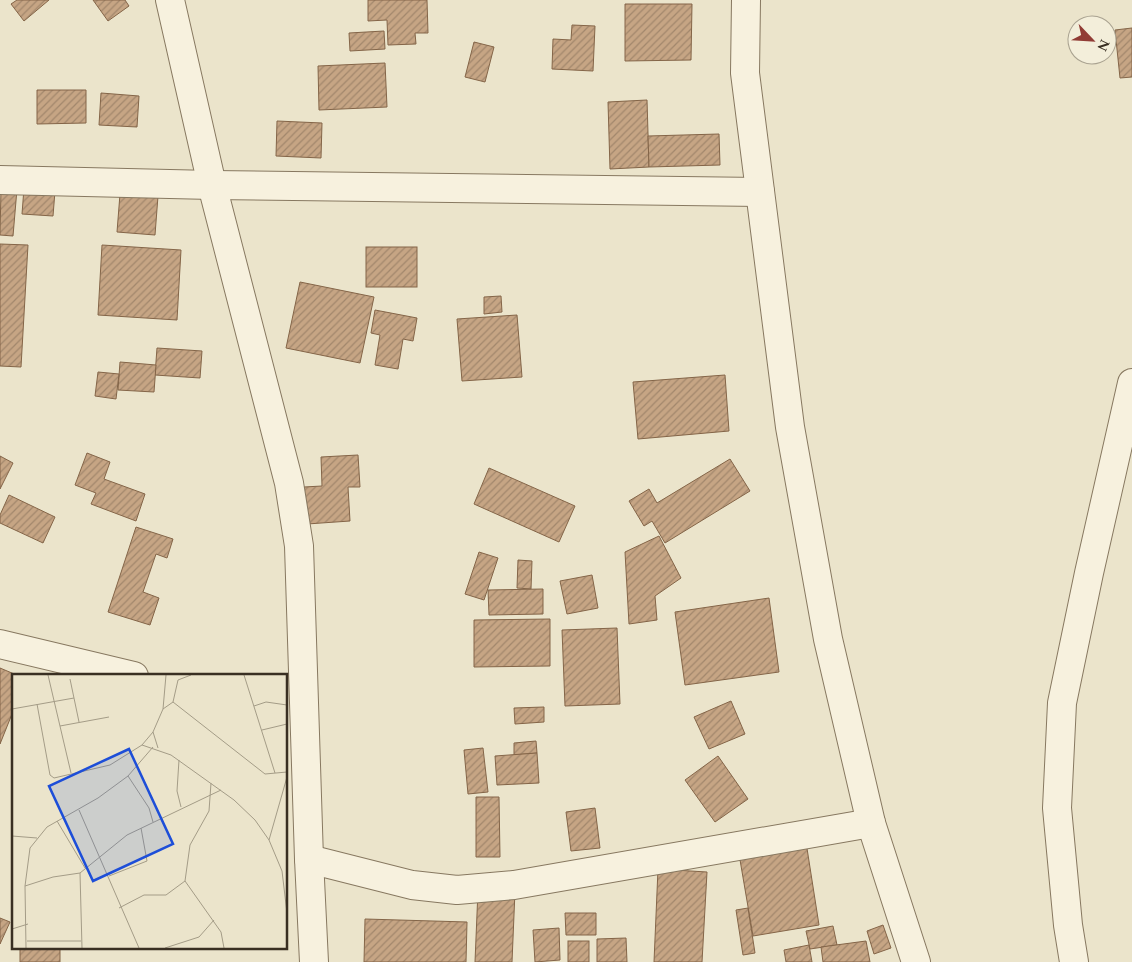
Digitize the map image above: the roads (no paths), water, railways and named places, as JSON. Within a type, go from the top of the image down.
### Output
[{"type":"street","points":[[170,0],[212,185],[289,484],[299,546],[295,714],[309,859],[314,962]]},
{"type":"street","points":[[746,0],[745,73],[790,427],[828,639],[871,822],[916,962]]},
{"type":"street","points":[[0,180],[212,185],[760,192]]},
{"type":"street","points":[[1074,962],[1068,925],[1057,808],[1062,704],[1089,573],[1132,383]]},
{"type":"street","points":[[0,644],[126,674]]},
{"type":"street","points":[[309,859],[412,885],[457,890],[514,885],[871,822]]}]
